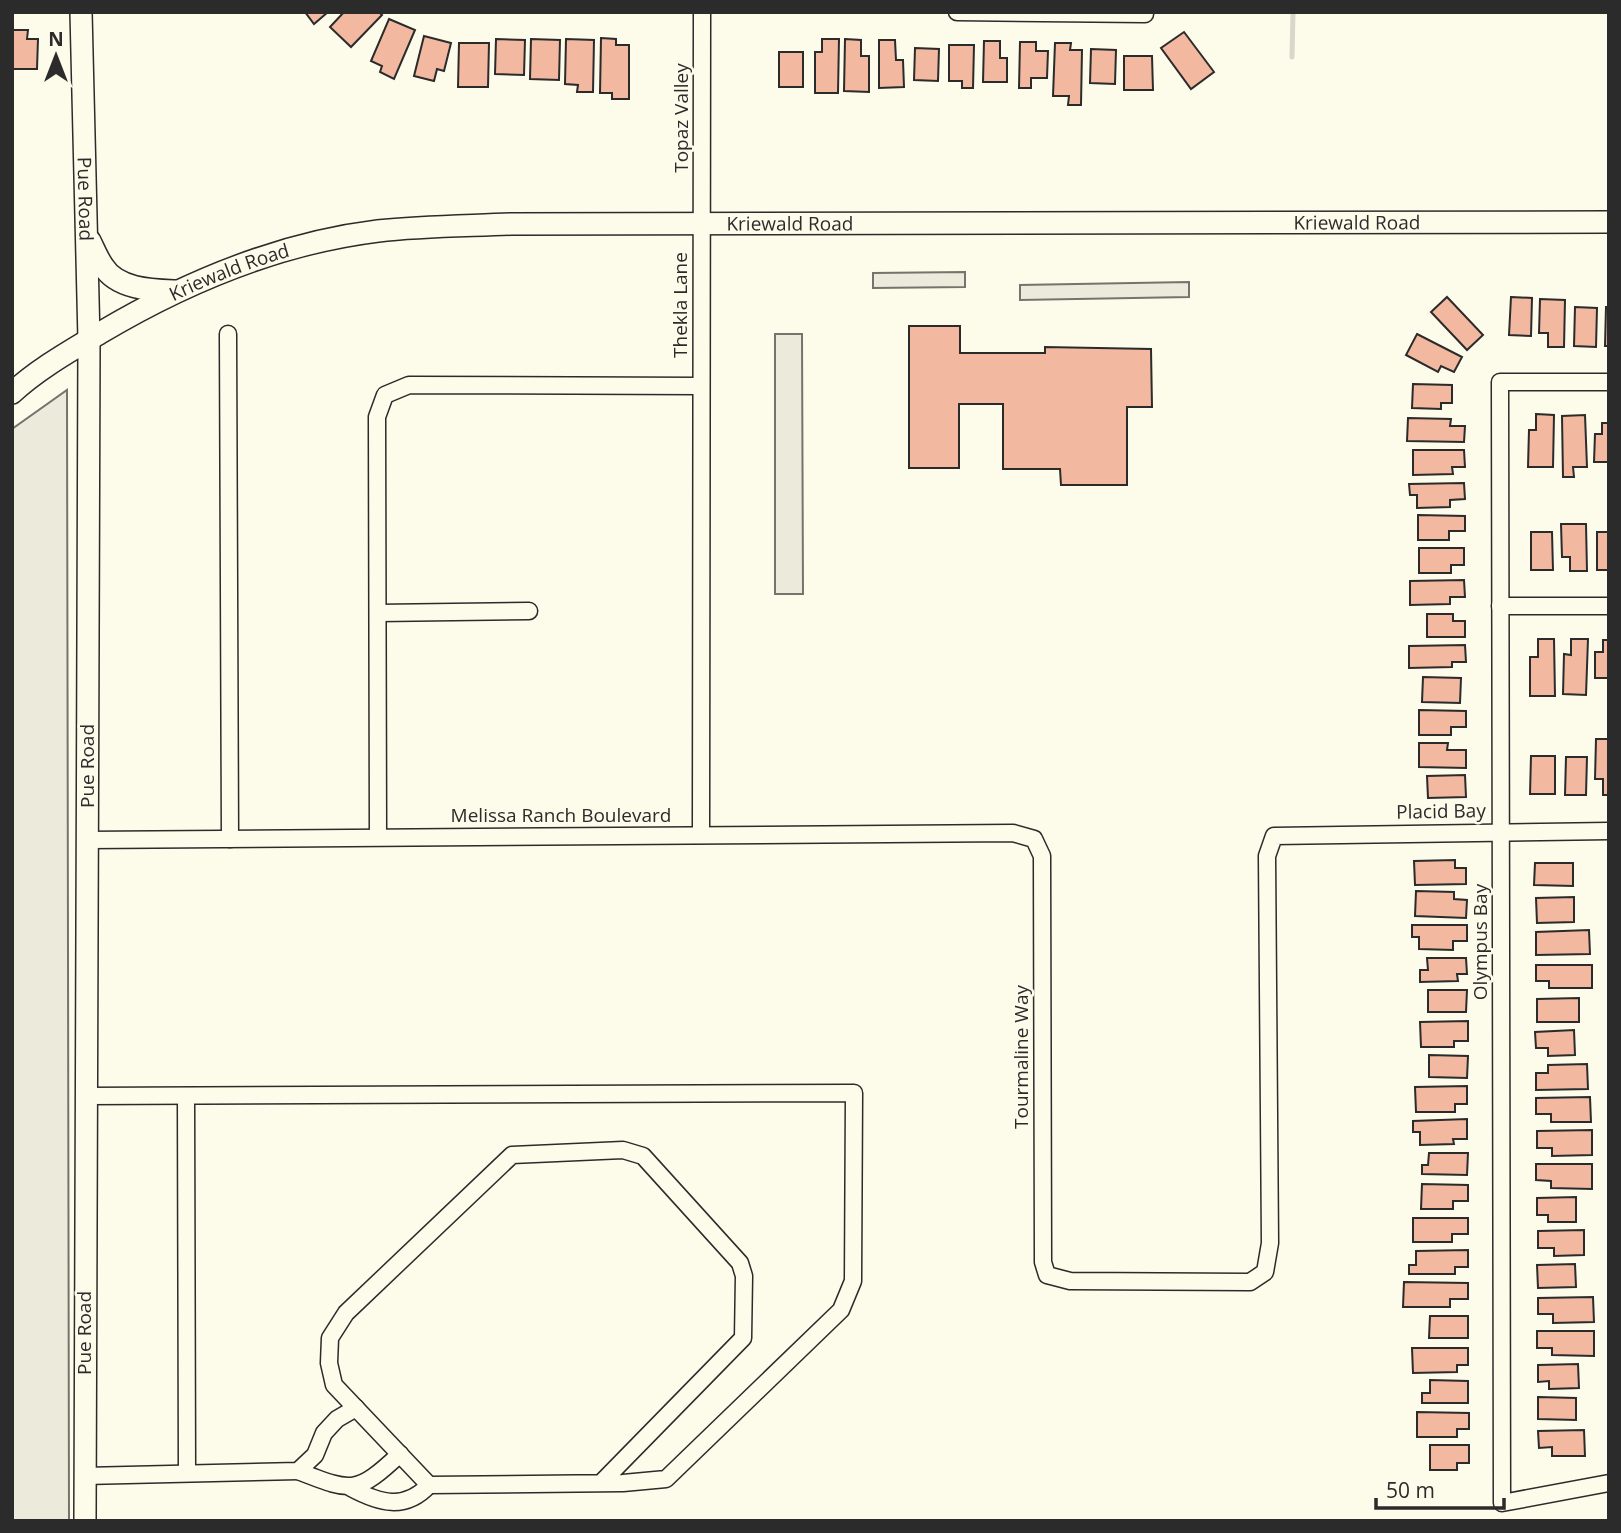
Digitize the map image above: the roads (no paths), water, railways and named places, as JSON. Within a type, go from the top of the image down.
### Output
[{"type":"street","name":"Pue Road","points":[[81,12],[89,340],[85,1521]]},
{"type":"street","name":"Topaz Valley","points":[[701,224],[702,12]]},
{"type":"street","points":[[957,12],[1145,13]]},
{"type":"street","name":"Kriewald Road","points":[[12,393],[25,380],[89,340],[177,291],[230,269],[300,247],[375,232],[511,224],[1609,222]]},
{"type":"street","name":"Thekla Lane","points":[[701,224],[701,835]]},
{"type":"street","points":[[87,236],[103,268],[113,277],[144,288],[177,291]]},
{"type":"street","points":[[228,334],[230,839]]},
{"type":"street","name":"Olympus Bay","points":[[1609,382],[1500,382],[1502,1503],[1609,1483]]},
{"type":"street","points":[[378,838],[377,417],[385,395],[409,385],[701,386]]},
{"type":"street","points":[[1500,606],[1609,606]]},
{"type":"street","points":[[378,613],[529,611]]},
{"type":"street","name":"Placid Bay","points":[[1047,1275],[1070,1282],[1250,1282],[1265,1272],[1270,1243],[1267,856],[1274,835],[1609,831]]},
{"type":"street","name":"Melissa Ranch Boulevard","points":[[87,840],[1013,833],[1034,839]]},
{"type":"street","name":"Tourmaline Way","points":[[1034,839],[1042,856],[1042,1262],[1047,1275]]},
{"type":"street","points":[[84,1476],[299,1471],[351,1488],[374,1501],[398,1502],[419,1496],[429,1485],[601,1483],[666,1479],[841,1310],[853,1281],[854,1093],[86,1096]]},
{"type":"street","points":[[186,1096],[187,1473]]},
{"type":"street","points":[[429,1485],[334,1385],[329,1363],[330,1338],[346,1313],[512,1155],[623,1150],[643,1156],[740,1263],[744,1276],[743,1338],[601,1483]]},
{"type":"street","points":[[299,1471],[314,1455],[324,1433],[337,1419],[356,1408]]},
{"type":"street","points":[[351,1488],[376,1476],[400,1454]]},
{"type":"waterway","points":[[1292,57],[1293,12]]}]
